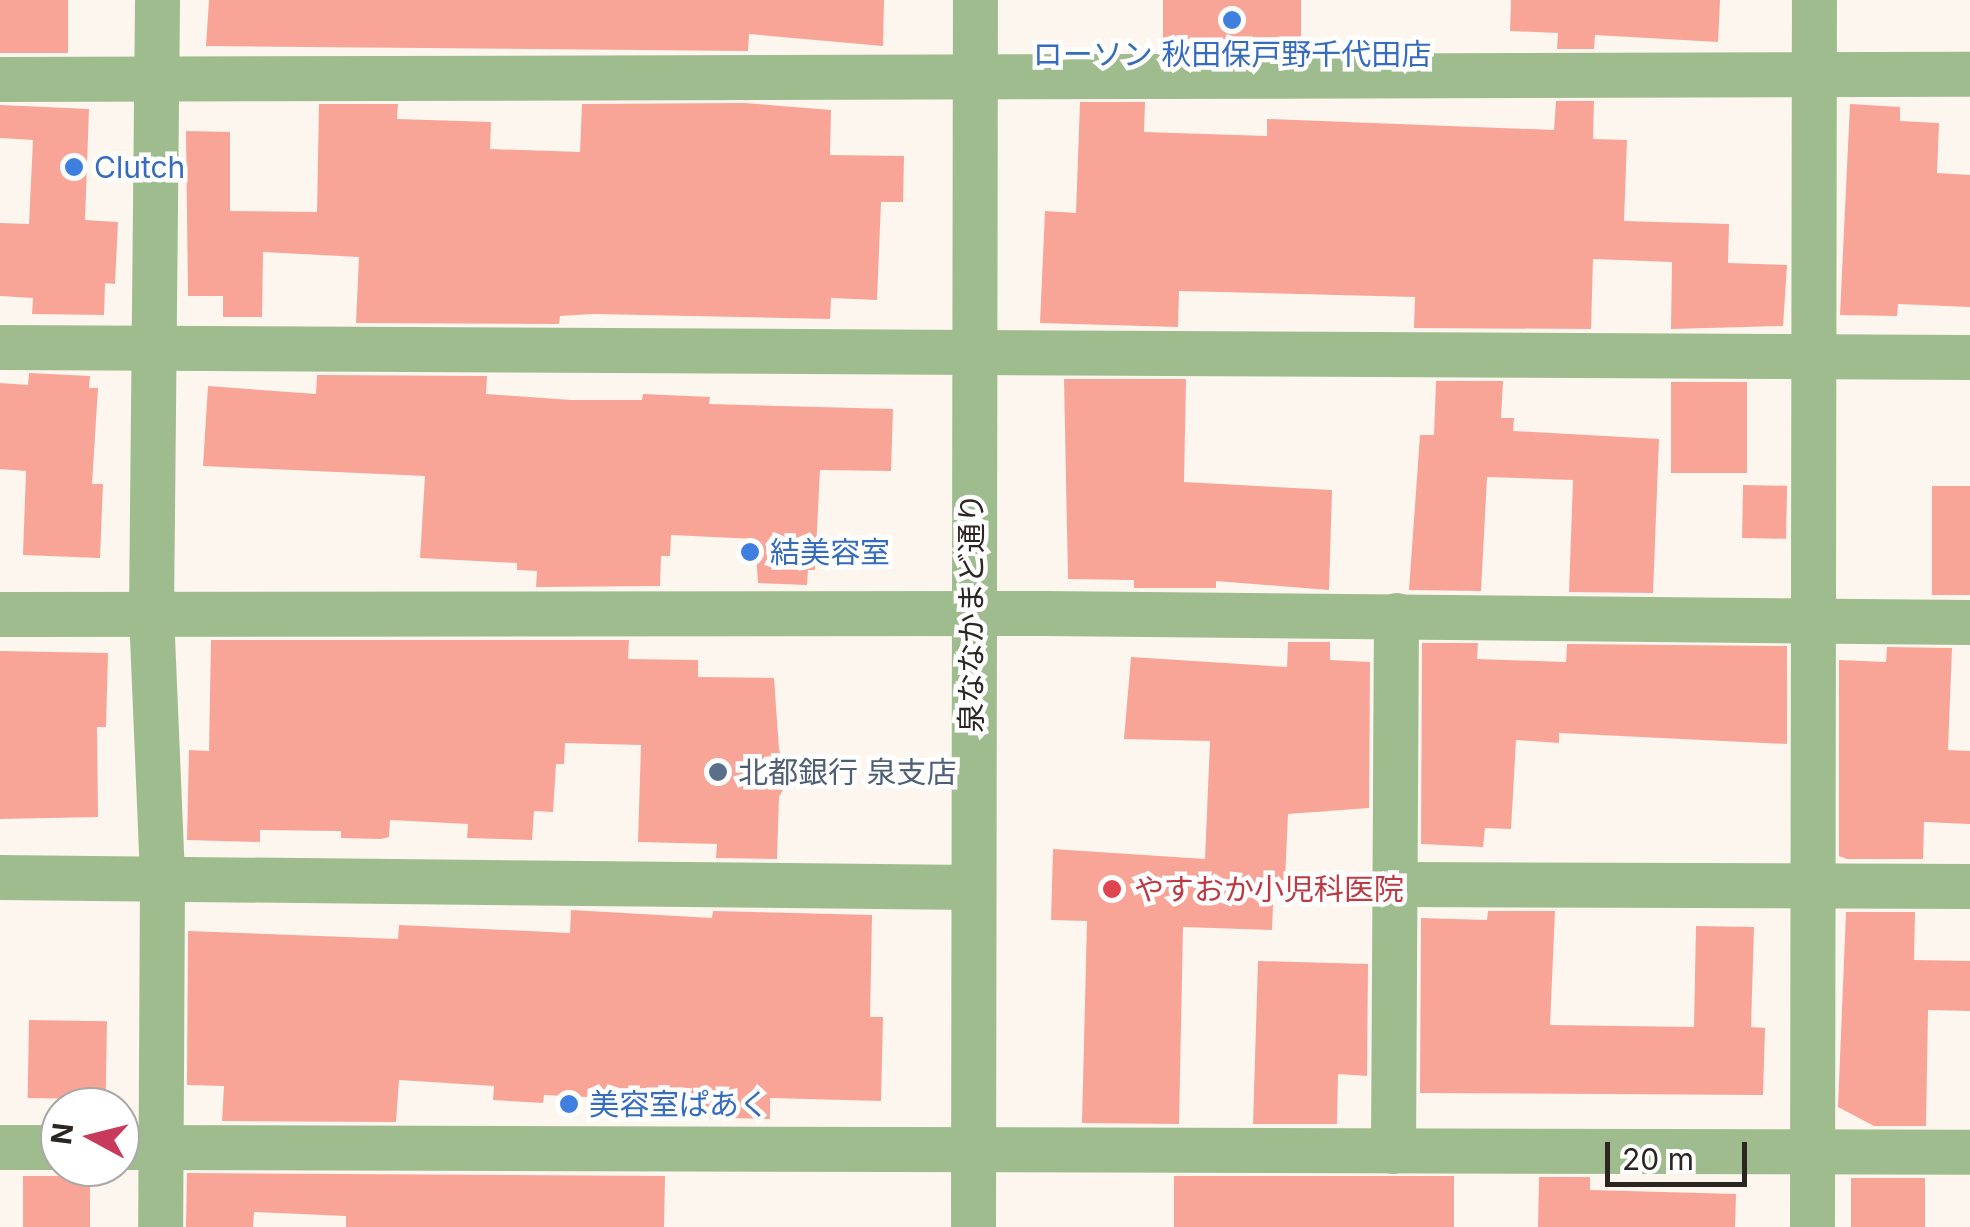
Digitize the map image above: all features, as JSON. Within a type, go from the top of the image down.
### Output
[{"type":"street","points":[[157,0],[151,613],[162,878],[140,1148],[160,1227]]},
{"type":"street","name":"泉ななかまど通り","points":[[972,1227],[969,614],[975,0]]},
{"type":"street","points":[[1812,1227],[1814,0]]},
{"type":"street","points":[[0,79],[976,72],[1970,74]]},
{"type":"street","points":[[0,347],[1970,357]]},
{"type":"street","points":[[0,614],[1396,615],[1970,622]]},
{"type":"street","points":[[1393,1151],[1398,884],[1396,615]]},
{"type":"street","points":[[0,877],[972,887]]},
{"type":"street","points":[[1398,884],[1970,886]]},
{"type":"street","points":[[0,1147],[40,1147]]},
{"type":"street","points":[[140,1148],[1970,1152]]},
{"type":"building","points":[[0,0],[68,0],[68,53],[0,53]]},
{"type":"building","points":[[209,0],[884,0],[883,46],[749,34],[748,51],[206,46]]},
{"type":"building","name":"ローソン 秋田保戸野千代田店","points":[[1163,0],[1301,0],[1301,39],[1163,39]]},
{"type":"building","points":[[1511,0],[1720,0],[1718,42],[1595,35],[1594,49],[1557,49],[1558,33],[1510,31]]},
{"type":"building","points":[[1556,101],[1594,101],[1593,139],[1627,140],[1624,221],[1729,224],[1728,263],[1787,265],[1783,326],[1671,329],[1672,262],[1593,259],[1591,329],[1414,328],[1415,297],[1179,291],[1178,327],[1040,323],[1045,211],[1076,213],[1080,102],[1145,102],[1144,132],[1267,136],[1267,119],[1554,130]]},
{"type":"building","points":[[744,103],[831,110],[830,155],[904,156],[903,202],[881,202],[877,300],[831,298],[830,319],[593,314],[560,316],[559,324],[356,323],[359,257],[263,252],[262,317],[223,317],[223,296],[188,296],[186,131],[230,132],[230,211],[317,212],[319,104],[398,104],[397,119],[491,122],[490,149],[580,152],[582,104]]},
{"type":"building","points":[[1850,104],[1900,107],[1900,121],[1939,123],[1937,173],[1970,175],[1970,307],[1898,304],[1897,316],[1840,315]]},
{"type":"building","points":[[0,105],[89,109],[85,220],[118,222],[115,284],[105,283],[104,315],[32,314],[33,298],[0,296],[0,223],[29,224],[33,140],[0,138]]},
{"type":"building","points":[[29,373],[90,376],[89,388],[98,388],[92,484],[103,484],[100,558],[23,555],[26,471],[0,469],[0,383],[28,385]]},
{"type":"building","points":[[317,375],[487,376],[486,394],[571,400],[642,400],[643,394],[710,397],[709,404],[893,409],[891,471],[820,470],[815,570],[808,570],[807,585],[758,583],[755,539],[671,535],[670,556],[661,556],[660,586],[536,587],[537,571],[517,570],[517,563],[420,558],[425,476],[203,466],[208,386],[316,394]]},
{"type":"building","points":[[1064,379],[1186,379],[1184,482],[1332,490],[1329,590],[1216,581],[1216,588],[1134,588],[1134,580],[1068,579]]},
{"type":"building","points":[[1436,381],[1503,381],[1501,418],[1514,418],[1513,431],[1659,439],[1653,593],[1569,592],[1573,480],[1487,477],[1481,591],[1409,590],[1420,435],[1434,435]]},
{"type":"building","points":[[1671,382],[1747,382],[1747,473],[1671,473]]},
{"type":"building","points":[[1743,485],[1787,486],[1786,539],[1742,538]]},
{"type":"building","points":[[1932,486],[1970,486],[1970,595],[1932,595]]},
{"type":"building","points":[[211,640],[629,640],[628,659],[698,660],[698,677],[774,678],[779,749],[789,779],[779,797],[777,859],[716,858],[717,844],[638,842],[641,745],[565,743],[564,764],[556,764],[553,812],[534,811],[532,840],[467,838],[468,824],[390,820],[389,837],[381,839],[341,838],[341,831],[260,830],[260,842],[187,840],[189,750],[209,751]]},
{"type":"building","points":[[1288,642],[1330,642],[1330,660],[1370,662],[1369,808],[1288,814],[1285,880],[1274,880],[1272,930],[1183,927],[1179,1124],[1082,1123],[1087,921],[1051,920],[1053,849],[1205,859],[1210,741],[1124,739],[1131,657],[1287,667]]},
{"type":"building","points":[[1422,643],[1478,643],[1477,659],[1566,662],[1567,644],[1787,646],[1787,744],[1559,733],[1559,743],[1516,740],[1511,829],[1485,828],[1483,847],[1421,844]]},
{"type":"building","points":[[1887,647],[1952,648],[1948,750],[1970,751],[1970,824],[1924,822],[1923,859],[1847,859],[1839,856],[1839,660],[1886,662]]},
{"type":"building","points":[[0,651],[108,653],[106,727],[97,727],[98,817],[0,819]]},
{"type":"building","points":[[571,910],[712,918],[713,911],[872,915],[870,1017],[883,1017],[881,1101],[770,1098],[770,1119],[675,1117],[676,1101],[544,1095],[543,1103],[493,1100],[494,1086],[399,1080],[396,1122],[222,1121],[224,1086],[187,1085],[188,931],[398,939],[399,925],[570,933]]},
{"type":"building","points":[[1488,911],[1555,911],[1550,1025],[1694,1027],[1696,926],[1754,927],[1751,1027],[1765,1028],[1763,1095],[1420,1093],[1421,918],[1487,920]]},
{"type":"building","points":[[1846,912],[1915,912],[1914,960],[1970,961],[1970,1011],[1928,1010],[1926,1126],[1874,1126],[1838,1107]]},
{"type":"building","points":[[1258,961],[1368,964],[1367,1076],[1338,1074],[1337,1124],[1253,1124]]},
{"type":"building","points":[[29,1020],[107,1021],[106,1087],[40,1087],[40,1098],[28,1098]]},
{"type":"building","points":[[187,1173],[665,1176],[664,1227],[346,1227],[346,1216],[254,1212],[253,1227],[186,1227]]},
{"type":"building","points":[[23,1176],[40,1176],[40,1187],[90,1187],[90,1227],[23,1227]]},
{"type":"building","points":[[1174,1176],[1454,1176],[1454,1227],[1174,1227]]},
{"type":"building","points":[[1539,1177],[1590,1177],[1590,1190],[1736,1194],[1735,1227],[1538,1227]]},
{"type":"building","points":[[1851,1178],[1925,1178],[1925,1227],[1851,1227]]},
{"type":"place","name":"ローソン 秋田保戸野千代田店","points":[[1232,20]]},
{"type":"place","name":"Clutch","points":[[74,167]]},
{"type":"place","name":"結美容室","points":[[750,552]]},
{"type":"place","name":"北都銀行 泉支店","points":[[718,772]]},
{"type":"place","name":"やすおか小児科医院","points":[[1112,889]]},
{"type":"place","name":"美容室ぱあく","points":[[569,1104]]}]
